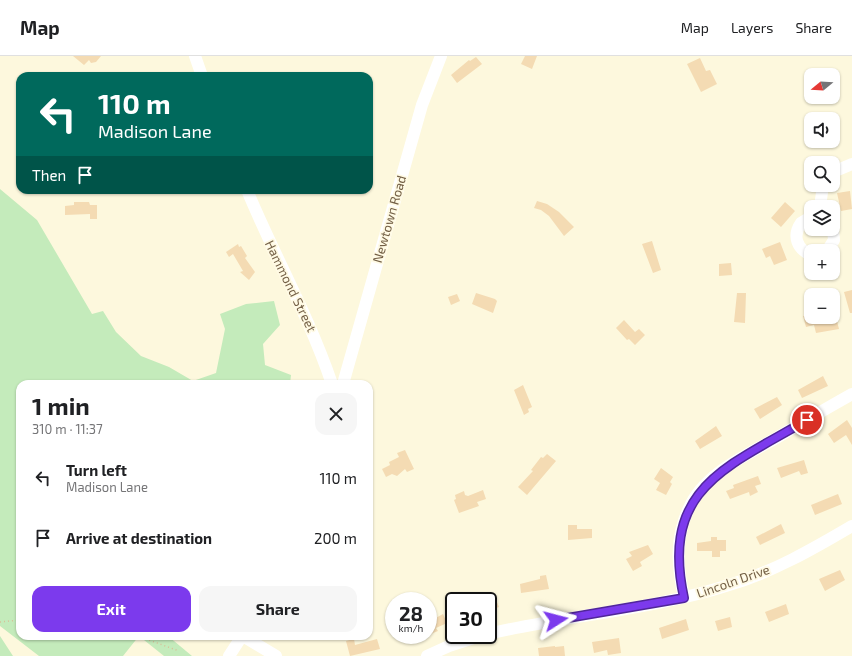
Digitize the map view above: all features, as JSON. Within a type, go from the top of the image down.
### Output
[{"type":"street","points":[[196,56],[201,72]]},
{"type":"street","name":"Newtown Road","points":[[344,380],[422,105],[441,56]]},
{"type":"street","points":[[840,169],[852,164]]},
{"type":"street","name":"Hammond Street","points":[[249,194],[264,232],[305,313],[330,380]]},
{"type":"street","points":[[804,222],[801,223],[796,232],[796,237],[799,246],[804,250]]},
{"type":"street","points":[[684,598],[679,574],[678,554],[680,535],[689,507],[700,492],[715,476],[738,460],[852,394]]},
{"type":"street","name":"Lincoln Drive","points":[[497,632],[525,625],[684,598],[749,578],[791,560],[852,526]]},
{"type":"street","points":[[229,656],[240,640]]},
{"type":"street","points":[[250,640],[276,656]]},
{"type":"street","points":[[427,656],[455,644]]},
{"type":"path","points":[[0,622],[16,620]]},
{"type":"path","points":[[148,640],[179,652]]},
{"type":"green space","points":[[0,189],[37,220],[92,314],[103,311],[116,332],[141,356],[169,367],[191,380],[16,380],[16,638],[0,626]]},
{"type":"green space","points":[[274,301],[280,325],[263,344],[265,365],[291,375],[290,380],[196,380],[216,373],[225,329],[220,314],[246,304]]},
{"type":"green space","points":[[0,636],[13,656],[0,656]]},
{"type":"green space","points":[[18,640],[136,640],[123,656],[39,656]]},
{"type":"green space","points":[[144,640],[173,640],[192,656],[164,656]]},
{"type":"building","points":[[73,56],[101,56],[96,62],[91,63],[89,60],[84,65]]},
{"type":"building","points":[[525,56],[537,56],[532,69],[521,64]]},
{"type":"building","points":[[476,57],[482,64],[457,83],[451,75],[469,60],[470,61]]},
{"type":"building","points":[[700,58],[706,71],[710,70],[717,84],[701,92],[687,64]]},
{"type":"building","points":[[850,191],[852,209],[841,211],[840,200],[839,200],[837,193]]},
{"type":"building","points":[[537,201],[547,204],[559,212],[574,227],[564,236],[549,216],[541,210],[534,208]]},
{"type":"building","points":[[74,202],[89,202],[90,205],[97,205],[97,219],[90,219],[90,214],[65,215],[65,206],[74,205]]},
{"type":"building","points":[[785,202],[795,211],[781,227],[771,218]]},
{"type":"building","points":[[652,241],[661,270],[653,273],[642,244]]},
{"type":"building","points":[[780,242],[787,260],[774,265],[770,256],[766,258],[762,249]]},
{"type":"building","points":[[238,244],[239,247],[241,246],[247,256],[245,258],[255,272],[249,280],[240,272],[243,271],[233,254],[229,257],[226,252]]},
{"type":"building","points":[[731,263],[732,275],[719,276],[719,264]]},
{"type":"building","points":[[852,290],[852,313],[850,313],[844,292]]},
{"type":"building","points":[[476,293],[497,301],[493,313],[472,304]]},
{"type":"building","points":[[737,293],[746,293],[745,323],[734,322]]},
{"type":"building","points":[[457,294],[460,301],[451,305],[448,297]]},
{"type":"building","points":[[624,320],[635,332],[639,329],[645,335],[635,345],[629,339],[627,340],[616,328]]},
{"type":"building","points":[[805,324],[838,324],[839,329],[816,333],[814,325],[806,327]]},
{"type":"building","points":[[823,376],[828,386],[802,398],[798,390]]},
{"type":"building","points":[[523,385],[532,407],[528,409],[529,412],[524,415],[514,390]]},
{"type":"building","points":[[777,397],[782,405],[760,419],[754,409]]},
{"type":"building","points":[[847,420],[852,428],[852,445],[846,435],[834,443],[828,434]]},
{"type":"building","points":[[716,426],[722,436],[700,449],[695,441]]},
{"type":"building","points":[[405,450],[414,469],[407,472],[405,469],[397,476],[392,474],[386,477],[382,469],[390,465],[389,462],[399,457],[397,453]]},
{"type":"building","points":[[547,454],[556,461],[527,495],[518,487],[533,471],[531,470],[541,457],[543,458]]},
{"type":"building","points":[[804,460],[808,473],[801,475],[799,471],[781,478],[777,468]]},
{"type":"building","points":[[661,468],[673,477],[670,482],[672,484],[666,495],[656,490],[660,483],[654,479]]},
{"type":"building","points":[[758,476],[761,484],[755,486],[758,492],[750,496],[749,492],[730,499],[726,491],[734,488],[733,485]]},
{"type":"building","points":[[483,490],[486,499],[477,502],[479,506],[459,513],[454,500],[456,499],[455,495],[464,491],[465,495],[468,496]]},
{"type":"building","points":[[838,494],[842,504],[815,515],[811,505]]},
{"type":"building","points":[[781,524],[785,533],[760,545],[756,537]]},
{"type":"building","points":[[568,525],[577,525],[577,529],[592,529],[592,538],[568,540]]},
{"type":"building","points":[[711,537],[717,537],[717,540],[726,540],[726,551],[720,551],[720,557],[712,557],[712,551],[697,551],[697,543],[711,541]]},
{"type":"building","points":[[648,545],[653,554],[640,562],[642,566],[633,571],[626,559],[632,556],[629,552]]},
{"type":"building","points":[[840,570],[845,580],[825,591],[819,579]]},
{"type":"building","points":[[546,575],[549,589],[521,593],[520,584],[540,579],[540,576]]},
{"type":"building","points":[[786,604],[789,614],[769,622],[765,612]]},
{"type":"building","points":[[443,614],[445,624],[437,628],[437,617]]},
{"type":"building","points":[[730,617],[732,627],[718,631],[715,621]]},
{"type":"building","points":[[686,619],[689,630],[662,639],[659,628]]},
{"type":"building","points":[[619,638],[621,653],[608,655],[607,650],[594,653],[592,642]]},
{"type":"building","points":[[377,639],[380,649],[350,656],[346,641],[354,640],[355,645]]},
{"type":"building","points":[[564,646],[565,656],[539,656],[538,648]]},
{"type":"route","points":[[556,620],[684,598],[679,574],[678,554],[680,535],[689,507],[700,492],[715,476],[738,460],[807,420]]}]
